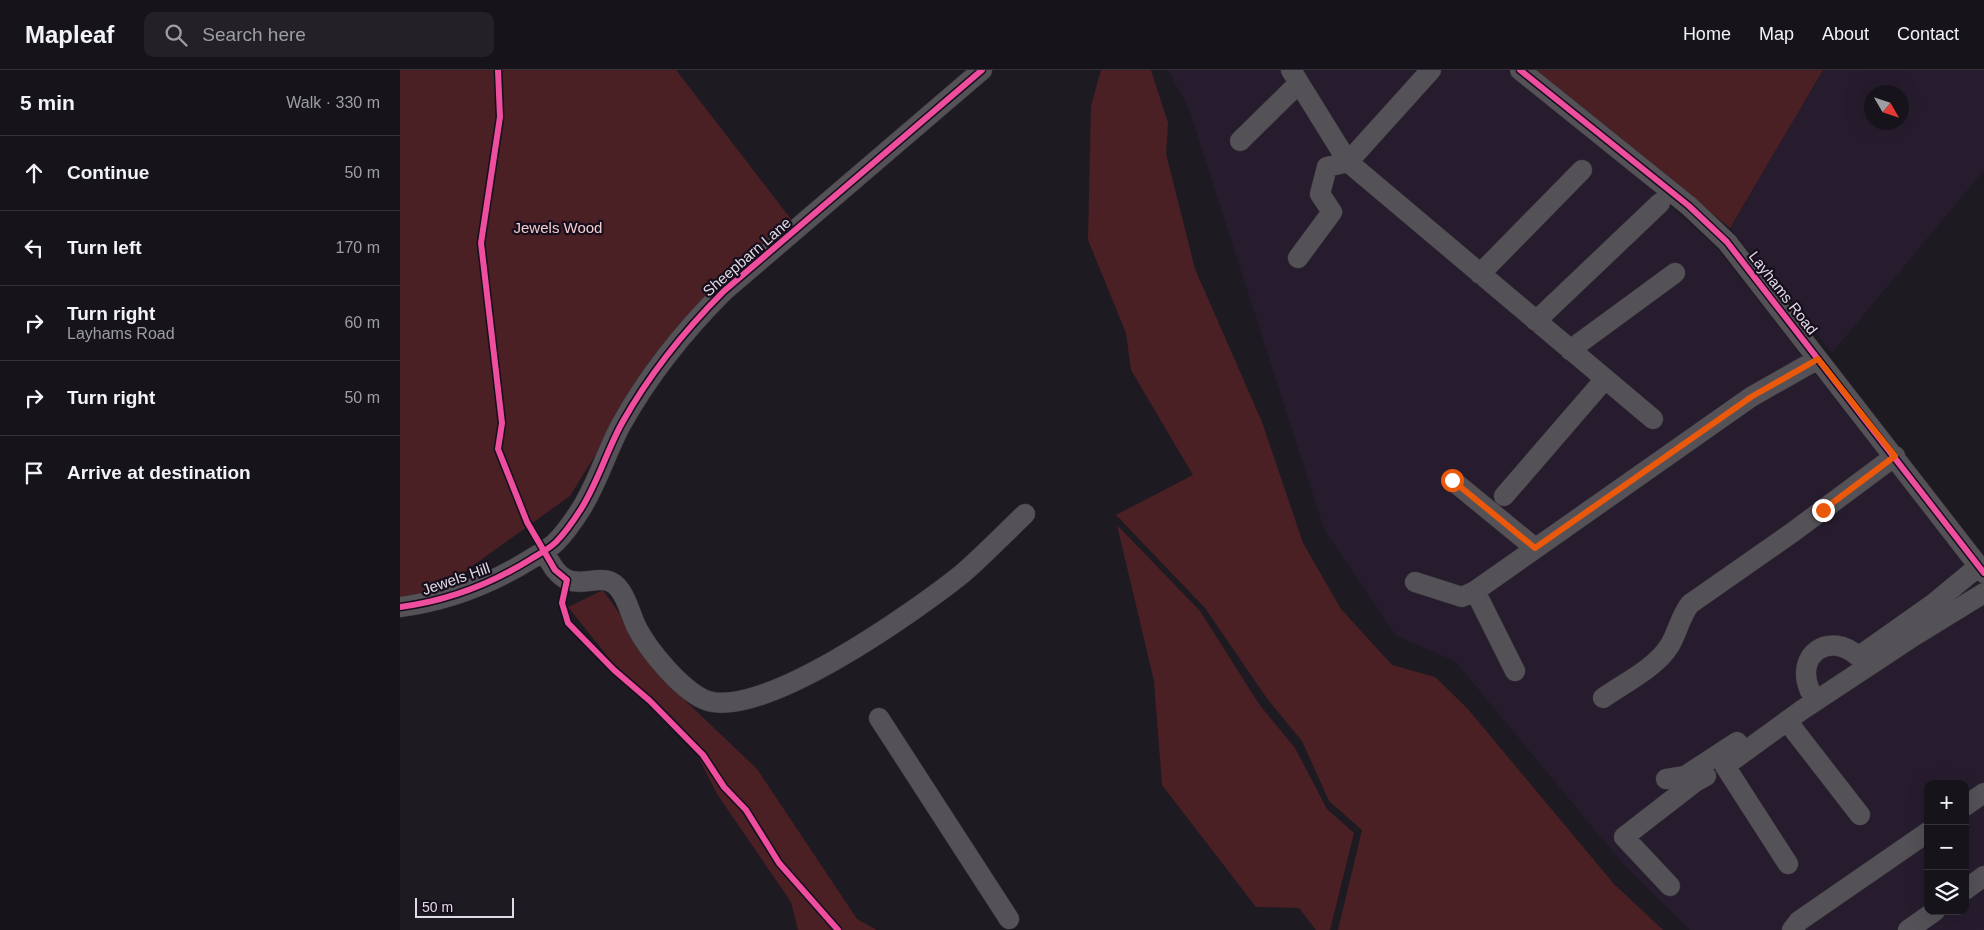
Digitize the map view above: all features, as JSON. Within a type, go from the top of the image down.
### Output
[{"type":"street","name":"Sheepbarn Lane","points":[[544,552],[556,542],[582,508],[621,424],[667,353],[695,321],[724,291],[982,70]]},
{"type":"street","points":[[1298,258],[1332,212],[1320,194],[1327,167],[1348,162],[1431,70]]},
{"type":"street","name":"Layhams Road","points":[[1520,70],[1650,174],[1720,234],[1982,569]]},
{"type":"street","points":[[1240,141],[1295,77],[1348,162],[1653,419]]},
{"type":"street","points":[[1480,274],[1582,170]]},
{"type":"street","points":[[1536,321],[1660,203]]},
{"type":"street","points":[[1570,350],[1675,273]]},
{"type":"street","points":[[1415,582],[1462,597],[1475,591],[1751,397],[1818,359]]},
{"type":"street","points":[[1504,496],[1605,379]]},
{"type":"street","points":[[1603,698],[1661,657],[1670,646],[1681,615],[1690,604],[1895,456]]},
{"type":"street","points":[[1452,480],[1535,548]]},
{"type":"street","points":[[544,552],[555,570],[567,580],[581,582],[606,579],[614,582],[626,599],[637,629],[649,646],[684,685],[703,699],[719,704],[737,703],[781,688],[856,649],[962,574],[1025,514]]},
{"type":"street","name":"Jewels Hill","points":[[400,608],[425,604],[487,584],[544,552]]},
{"type":"street","points":[[1666,779],[1684,776],[1695,771],[1982,569]]},
{"type":"street","points":[[1475,591],[1515,671]]},
{"type":"street","points":[[1670,886],[1624,837],[1694,782],[1725,766],[1787,721],[1914,636],[1984,593]]},
{"type":"street","points":[[1810,691],[1805,675],[1806,665],[1819,649],[1837,644],[1845,646],[1859,657]]},
{"type":"street","points":[[879,718],[1009,919]]},
{"type":"street","points":[[1787,721],[1860,815]]},
{"type":"street","points":[[1725,766],[1788,864]]},
{"type":"street","points":[[1969,803],[1984,793]]},
{"type":"street","points":[[1792,930],[1799,921],[1924,835]]},
{"type":"street","points":[[1969,887],[1984,876]]},
{"type":"street","points":[[1908,930],[1929,915]]},
{"type":"shaded area","points":[[1168,70],[1506,70],[1584,131],[1714,245],[1984,587],[1984,930],[1690,930],[1623,864],[1455,661],[1396,636],[1324,529],[1189,109]]},
{"type":"shaded area","points":[[1823,70],[1984,70],[1984,170],[1832,353],[1730,228]]},
{"type":"green space","name":"Jewels Wood","points":[[400,70],[676,70],[794,223],[661,349],[570,496],[400,618]]},
{"type":"green space","points":[[1101,70],[1151,70],[1168,123],[1166,154],[1195,269],[1262,422],[1303,543],[1341,609],[1392,665],[1435,677],[1467,708],[1614,884],[1663,930],[1338,930],[1362,830],[1329,801],[1302,741],[1266,697],[1205,608],[1116,515],[1193,475],[1131,370],[1126,333],[1088,240],[1091,106]]},
{"type":"green space","points":[[1535,70],[1823,70],[1730,228]]},
{"type":"green space","points":[[1117,525],[1200,611],[1259,704],[1295,748],[1327,809],[1354,833],[1330,930],[1316,930],[1299,908],[1256,907],[1162,785],[1154,681]]},
{"type":"green space","points":[[603,590],[670,686],[757,769],[857,919],[877,930],[798,930],[791,902],[717,794],[699,758],[654,699],[616,667],[568,607]]},
{"type":"cycle path","points":[[498,70],[500,117],[481,243],[502,423],[498,449],[527,522],[555,570],[567,580],[562,603],[568,623],[614,670],[650,701],[703,755],[724,787],[746,810],[779,863],[838,930]]},
{"type":"cycle path","points":[[400,607],[452,596],[484,584],[516,568],[556,542],[563,535],[587,499],[622,423],[644,387],[668,353],[695,321],[724,291],[982,70]]},
{"type":"cycle path","points":[[1520,70],[1689,206],[1727,242],[1984,573]]},
{"type":"route","points":[[1452,480],[1535,548],[1751,397],[1818,359],[1895,456],[1823,510]]}]
